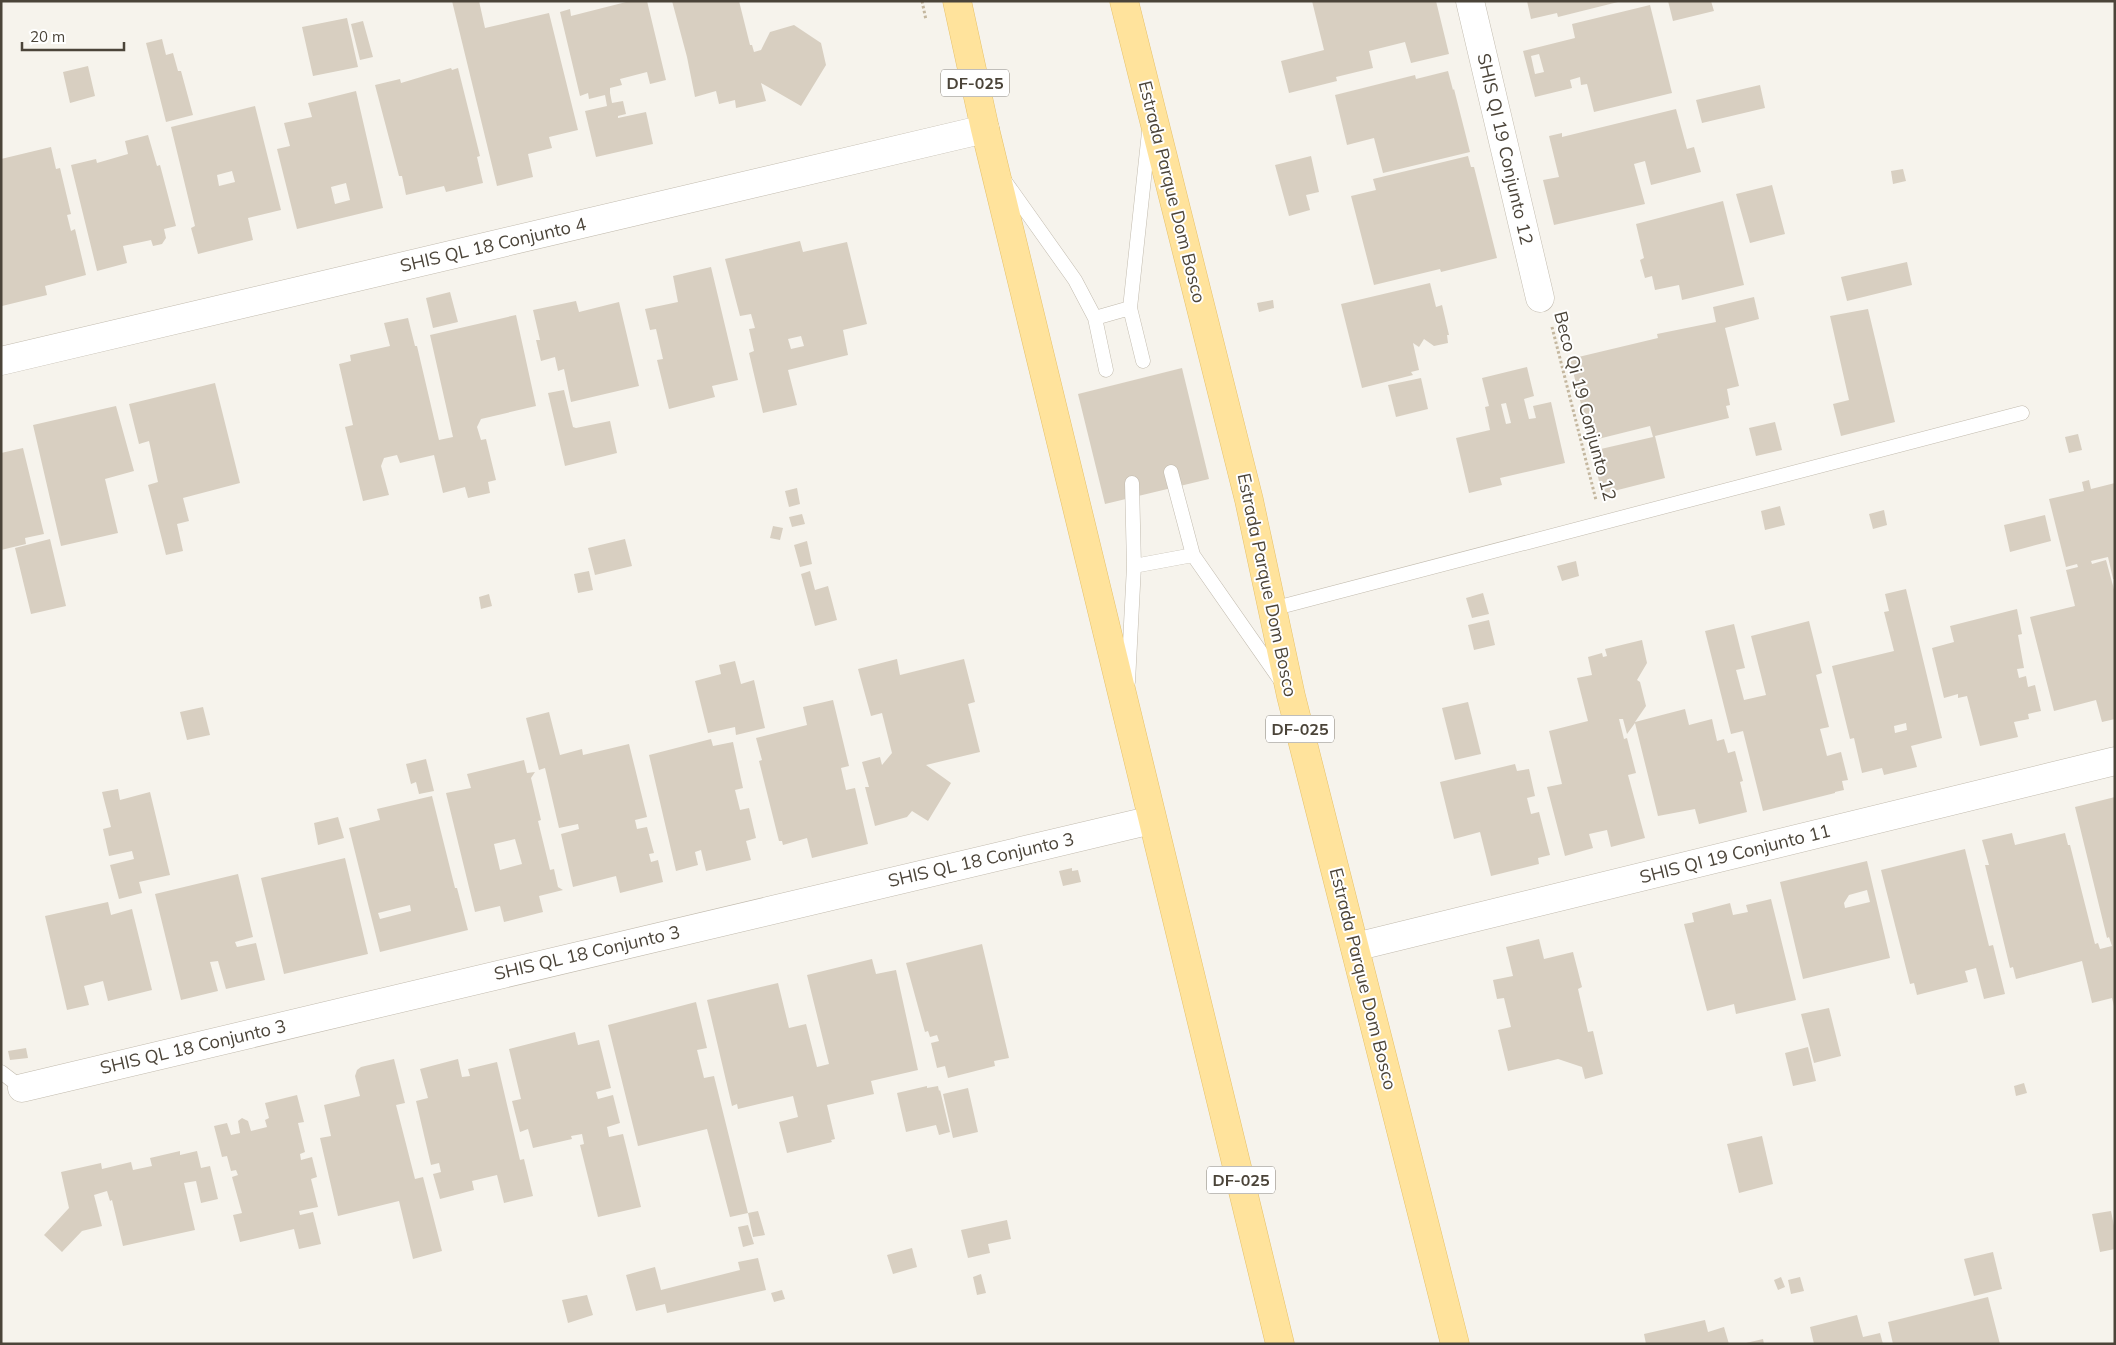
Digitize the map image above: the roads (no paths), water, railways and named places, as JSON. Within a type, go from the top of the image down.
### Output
[{"type":"main road","name":"DF-025","points":[[957,1],[984,129],[1126,718],[1202,1017],[1280,1344]]},
{"type":"main road","name":"Estrada Parque Dom Bosco","points":[[1124,1],[1249,500],[1291,696],[1456,1344]]},
{"type":"street","name":"SHIS QI 19 Conjunto 12","points":[[1470,1],[1540,298]]},
{"type":"street","name":"SHIS QL 18 Conjunto 4","points":[[1,361],[984,129]]},
{"type":"street","name":"SHIS QI 19 Conjunto 11","points":[[1355,947],[2115,761]]},
{"type":"street","name":"SHIS QL 18 Conjunto 3","points":[[12,1080],[1152,820]]},
{"type":"lane","points":[[1143,361],[1130,308],[1151,113]]},
{"type":"lane","points":[[994,165],[1075,280],[1095,318],[1106,370]]},
{"type":"lane","points":[[1095,318],[1130,308]]},
{"type":"lane","points":[[1272,608],[2022,414]]},
{"type":"lane","points":[[1171,472],[1194,555],[1291,696]]},
{"type":"lane","points":[[1126,718],[1134,566],[1132,483]]},
{"type":"lane","points":[[1134,566],[1194,555]]}]
